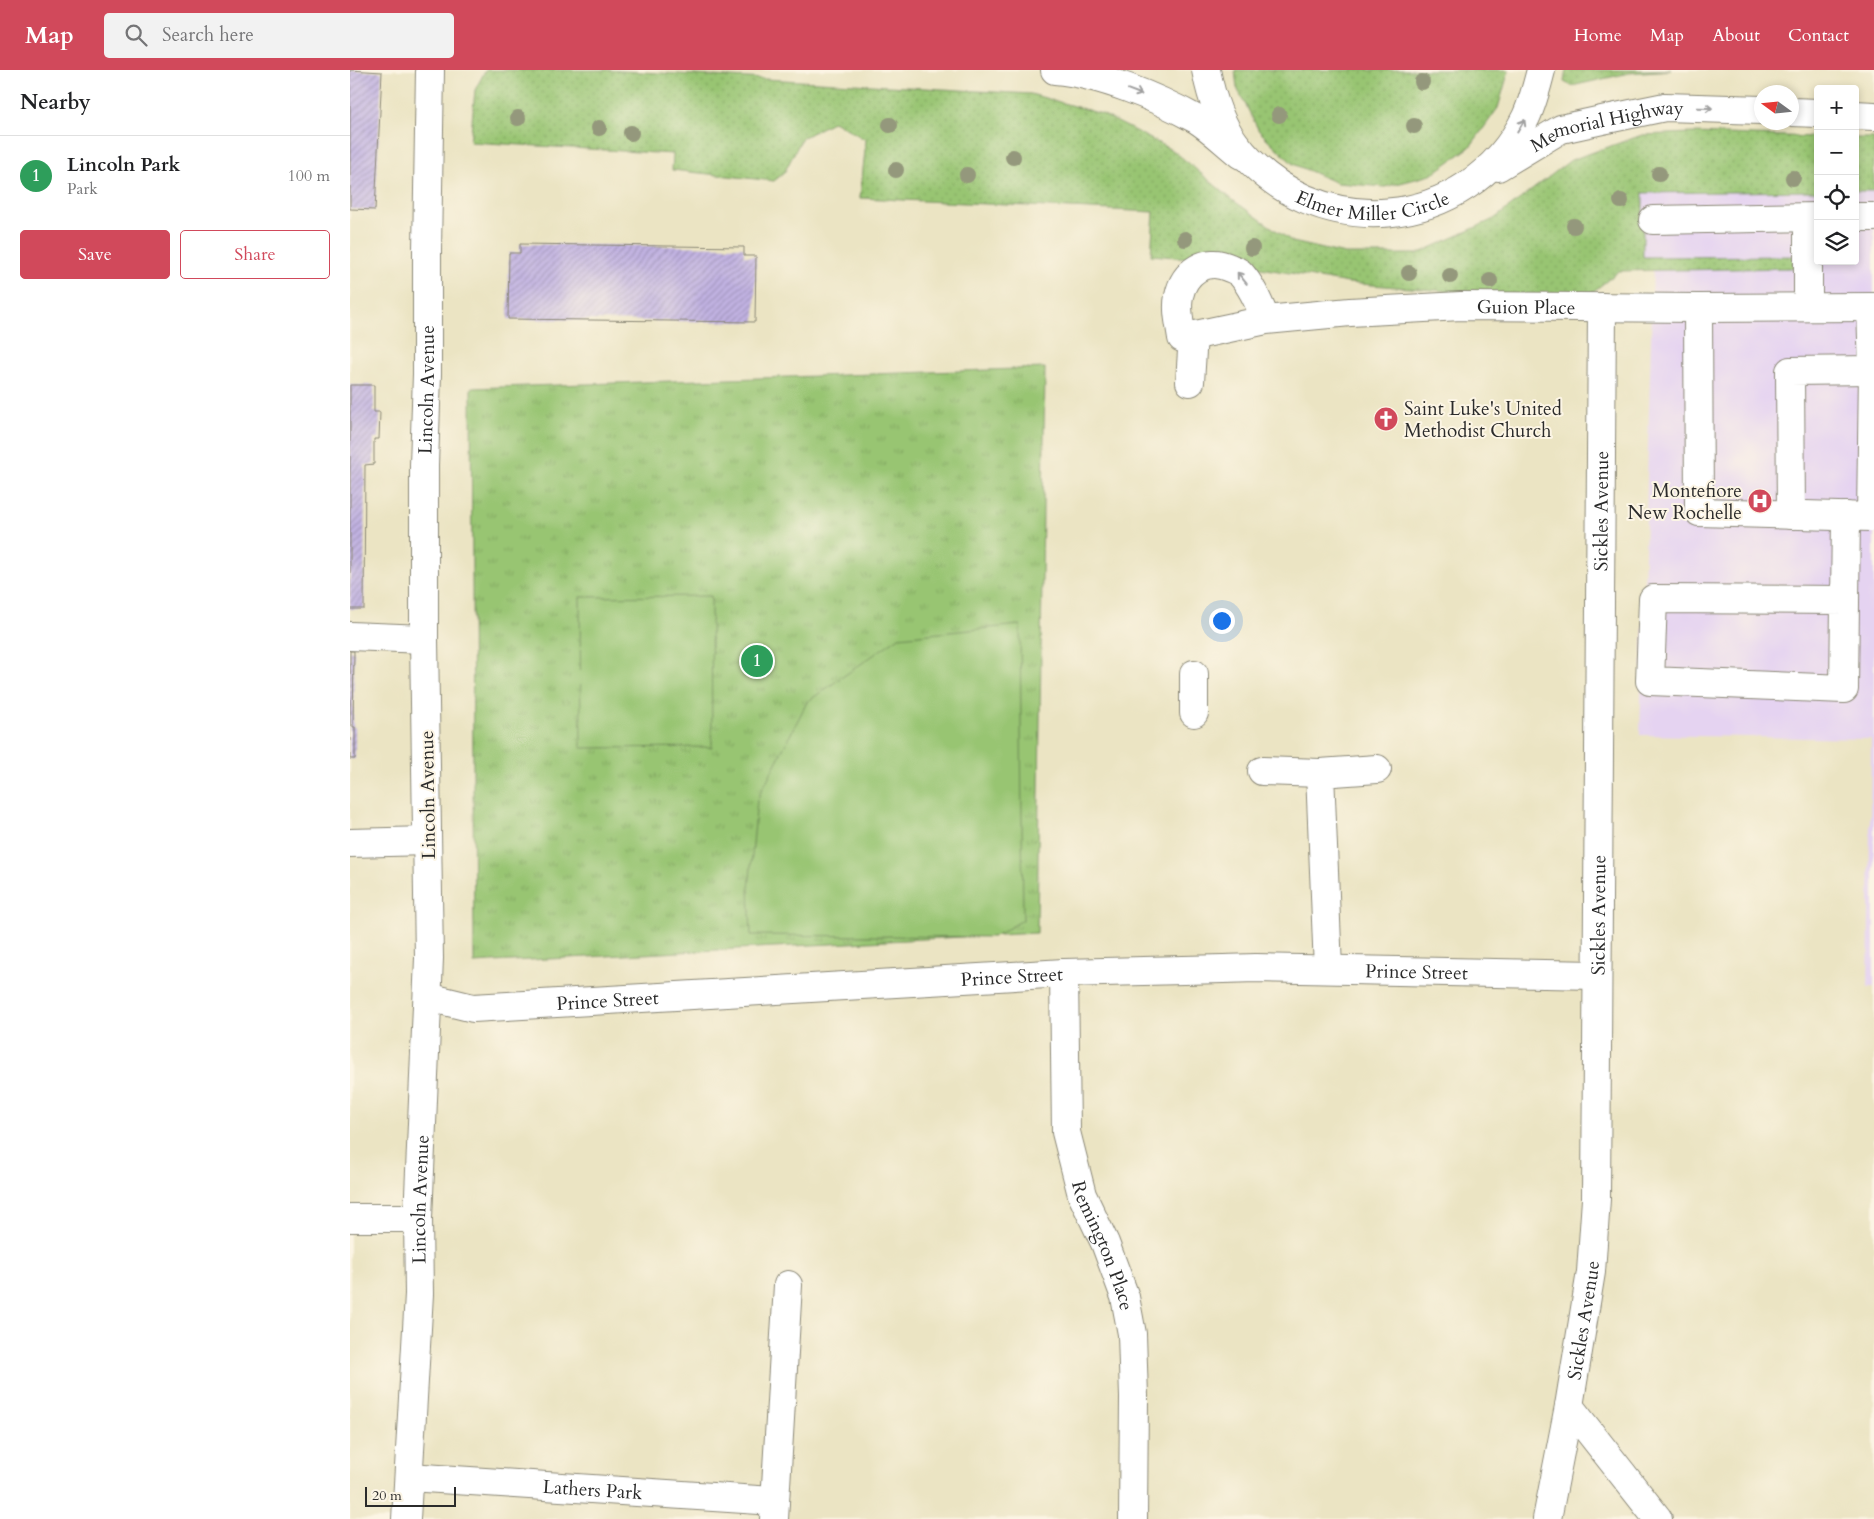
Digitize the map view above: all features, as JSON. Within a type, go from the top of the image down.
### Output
[{"type":"street","name":"Lincoln Avenue","points":[[406,1519],[419,1294],[418,1218],[428,997],[424,465],[427,374],[430,70]]},
{"type":"street","points":[[1055,70],[1076,72],[1137,92],[1197,120],[1254,165]]},
{"type":"street","name":"Elmer Miller Circle","points":[[1206,70],[1210,91],[1220,118],[1234,142],[1254,165],[1282,187],[1308,201],[1332,209],[1378,214],[1401,212],[1425,206],[1446,197],[1465,187],[1499,158],[1514,139],[1526,116],[1536,92],[1541,70]]},
{"type":"street","name":"Memorial Highway","points":[[1465,187],[1561,129],[1665,107],[1754,110]]},
{"type":"street","points":[[1799,112],[1814,113]]},
{"type":"street","points":[[1859,115],[1874,116]]},
{"type":"street","points":[[1859,217],[1874,217]]},
{"type":"street","points":[[1653,220],[1813,218],[1808,306]]},
{"type":"street","points":[[1190,382],[1188,337],[1178,310],[1179,296],[1184,283],[1192,272],[1201,265],[1212,263],[1225,265],[1239,272],[1251,289],[1266,320]]},
{"type":"street","name":"Guion Place","points":[[1188,337],[1266,320],[1350,312],[1461,306],[1872,307]]},
{"type":"street","name":"Sickles Avenue","points":[[1547,1519],[1569,1406],[1591,1272],[1596,1199],[1602,307]]},
{"type":"street","points":[[1845,600],[1653,599],[1650,681],[1844,689],[1845,600],[1864,517],[1872,370],[1872,307]]},
{"type":"street","points":[[1698,308],[1699,512],[1864,517]]},
{"type":"street","points":[[1791,515],[1790,371],[1872,370]]},
{"type":"street","points":[[350,636],[424,639]]},
{"type":"street","points":[[1194,674],[1194,713]]},
{"type":"street","points":[[1262,771],[1320,773],[1377,769]]},
{"type":"street","points":[[1320,773],[1328,969]]},
{"type":"street","points":[[350,843],[427,841]]},
{"type":"street","name":"Prince Street","points":[[428,997],[473,1008],[1064,973],[1256,968],[1597,975]]},
{"type":"street","name":"Remington Place","points":[[1064,973],[1066,1132],[1082,1195],[1105,1243],[1125,1297],[1132,1334],[1134,1397],[1133,1519]]},
{"type":"street","points":[[350,1218],[418,1218]]},
{"type":"street","name":"Lathers Park","points":[[409,1476],[774,1510],[788,1285]]},
{"type":"street","points":[[1569,1406],[1658,1519]]},
{"type":"shaded area","name":"Montefiore New Rochelle","points":[[1814,163],[1814,265],[1859,265],[1859,163],[1874,163],[1874,987],[1868,987],[1871,739],[1640,735],[1653,266],[1615,265],[1616,164]]},
{"type":"green space","points":[[606,70],[1031,94],[1102,114],[1174,151],[1234,201],[1293,242],[1345,254],[1417,254],[1494,219],[1571,160],[1642,135],[1693,133],[1814,137],[1814,191],[1643,193],[1643,257],[1794,256],[1794,268],[1619,271],[1580,302],[1348,283],[1214,260],[1151,255],[1154,212],[860,198],[866,140],[834,121],[802,138],[784,173],[774,181],[672,170],[673,154],[470,142],[475,90],[485,71]]},
{"type":"green space","points":[[1235,70],[1509,70],[1498,108],[1470,147],[1431,175],[1385,187],[1337,183],[1293,164],[1259,131],[1237,88]]},
{"type":"green space","points":[[1566,70],[1671,70],[1629,73],[1572,86],[1564,82]]},
{"type":"green space","points":[[1859,138],[1874,138],[1874,191],[1859,191]]},
{"type":"green space","points":[[1045,368],[1037,933],[474,963],[471,388]]},
{"type":"green space","points":[[711,596],[712,747],[581,748],[580,597]]},
{"type":"green space","points":[[1020,625],[1023,920],[993,937],[751,935],[749,889],[757,800],[807,702],[899,637]]},
{"type":"building","points":[[350,70],[382,72],[375,210],[350,209]]},
{"type":"building","points":[[520,244],[744,247],[744,256],[756,256],[755,322],[508,319],[509,253],[520,253]]},
{"type":"building","points":[[350,385],[374,385],[374,412],[380,412],[379,439],[374,439],[374,464],[365,465],[364,609],[350,609]]},
{"type":"building","points":[[350,651],[354,651],[353,727],[355,727],[355,759],[350,759]]},
{"type":"place","name":"Saint Luke's United Methodist Church","points":[[1386,419]]},
{"type":"place","name":"Montefiore New Rochelle","points":[[1760,501]]},
{"type":"place","name":"Lincoln Park","points":[[757,661]]}]
